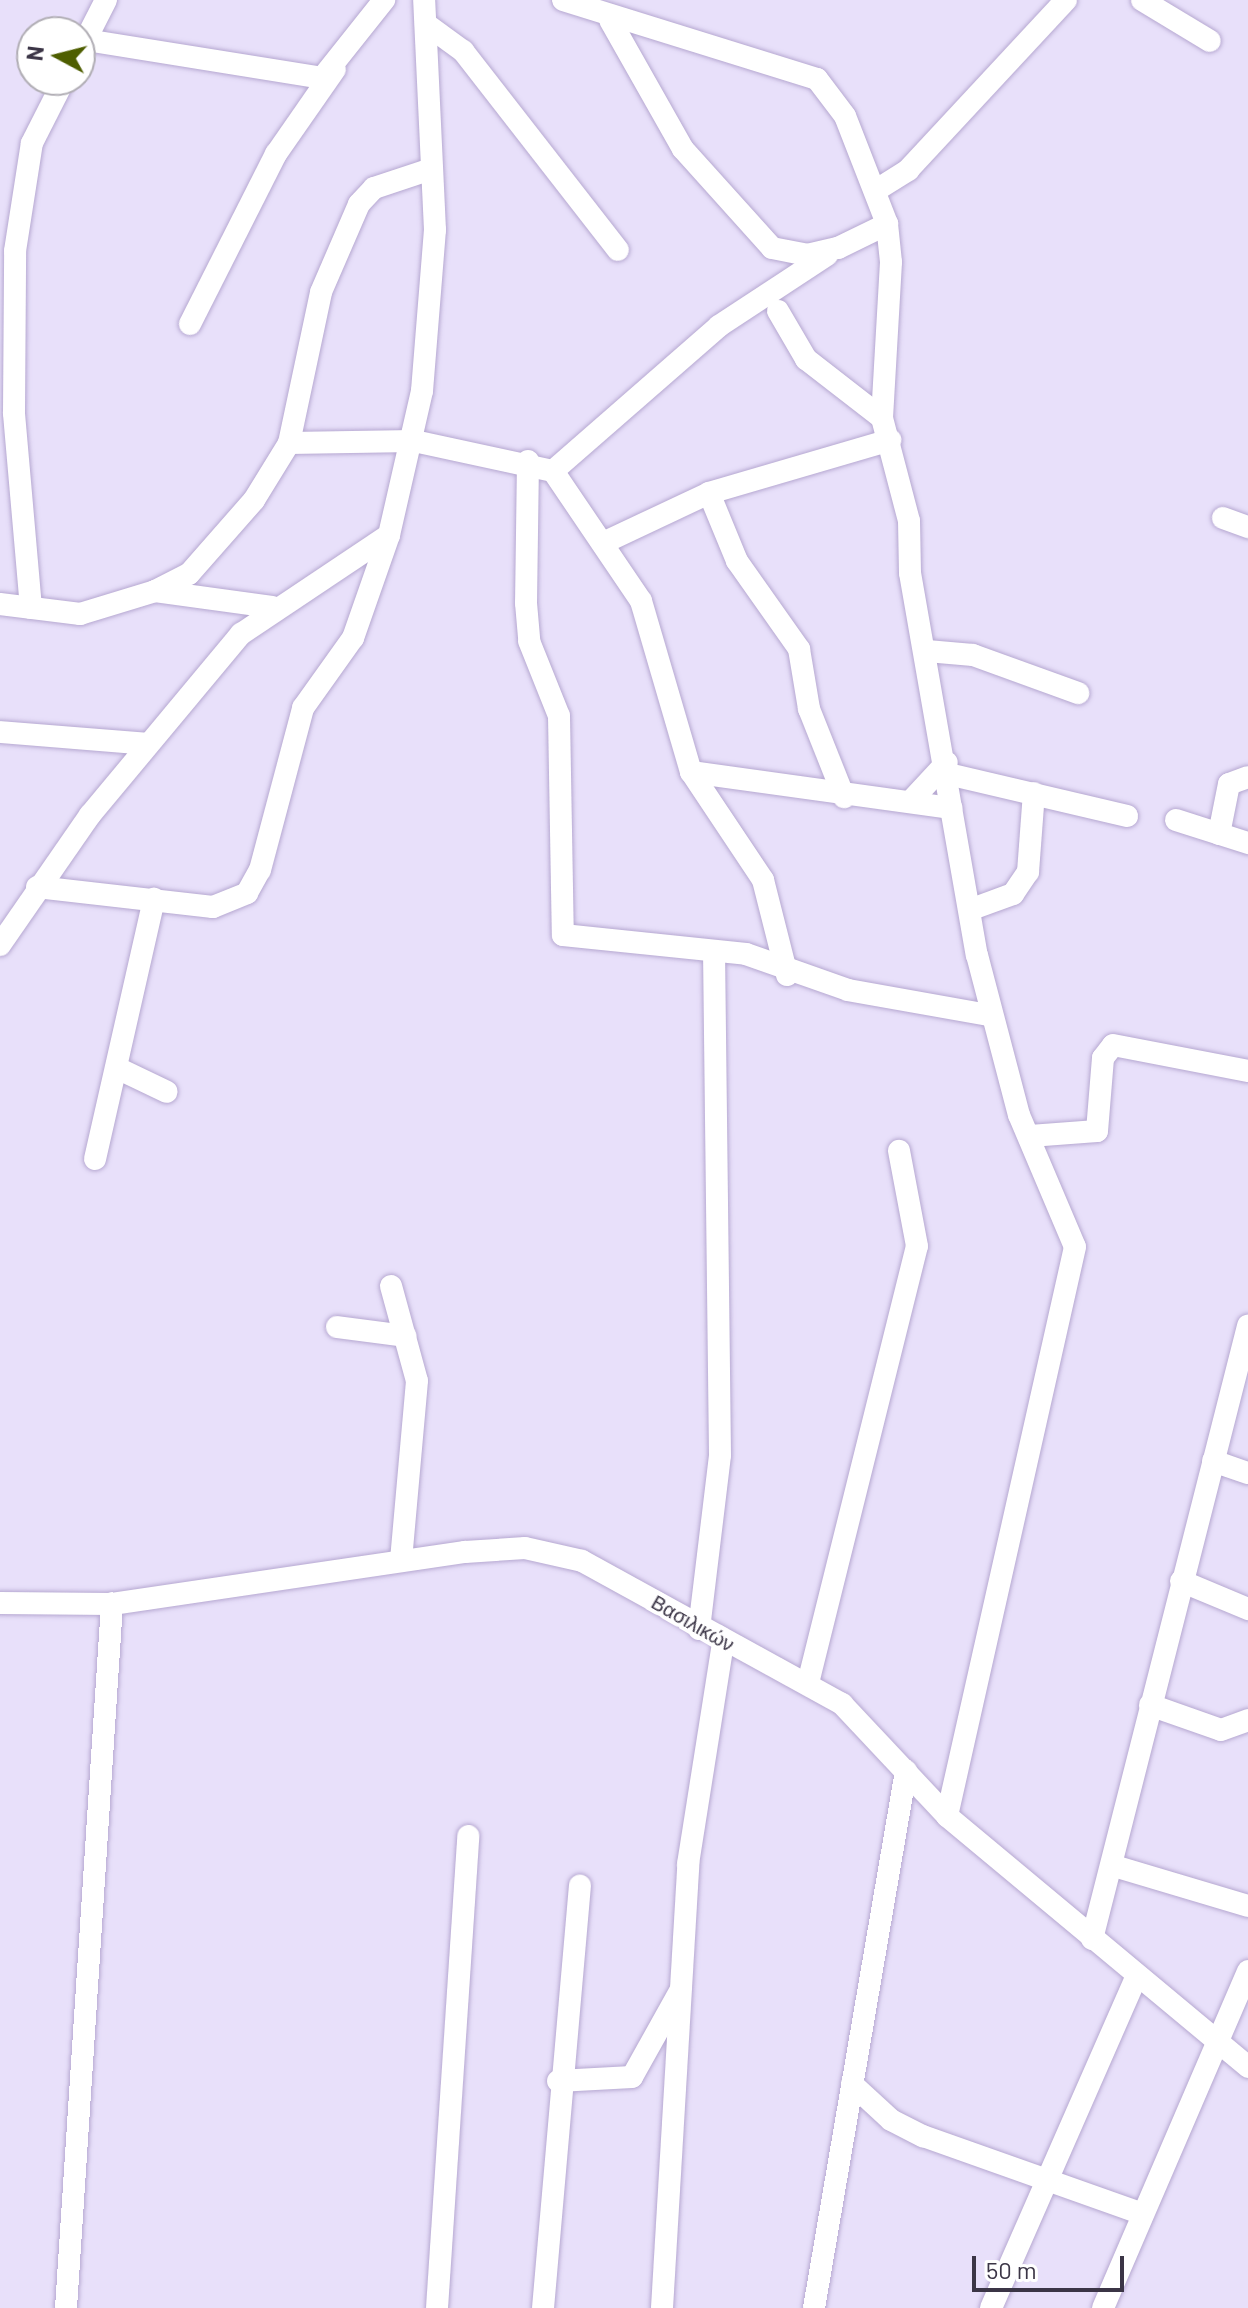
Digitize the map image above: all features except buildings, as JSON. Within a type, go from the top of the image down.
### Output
[{"type":"street","points":[[96,20],[106,0]]},
{"type":"street","points":[[190,324],[276,154],[384,0]]},
{"type":"street","points":[[37,887],[213,907],[247,893],[260,870],[303,708],[353,638],[389,535],[414,441],[435,230],[424,0]]},
{"type":"street","points":[[563,0],[610,20],[817,79],[838,104],[878,189],[887,224],[891,262],[882,418],[890,440],[989,1015],[1030,1136],[1075,1247],[1076,1267],[1005,1538],[947,1816]]},
{"type":"street","points":[[878,189],[908,170],[1066,0]]},
{"type":"street","points":[[1142,0],[1210,41]]},
{"type":"street","points":[[610,20],[649,98],[745,221],[787,254],[838,248]]},
{"type":"street","points":[[426,24],[463,51],[618,250]]},
{"type":"street","points":[[96,47],[303,80],[336,68]]},
{"type":"street","points":[[31,608],[14,413],[15,251],[32,143],[56,96]]},
{"type":"street","points":[[0,604],[80,614],[155,591],[189,574],[254,500],[289,443],[321,292],[347,223],[374,188],[431,169]]},
{"type":"street","points":[[553,471],[719,326],[838,248],[887,224]]},
{"type":"street","points":[[778,311],[806,359],[882,418]]},
{"type":"street","points":[[605,542],[709,493],[890,440]]},
{"type":"street","points":[[289,443],[414,441],[528,461],[553,471],[605,542],[658,648],[691,772],[763,880],[786,972]]},
{"type":"street","points":[[528,461],[526,603],[529,641],[559,716],[563,935],[714,951],[848,990],[989,1015]]},
{"type":"street","points":[[709,493],[737,561],[799,649],[809,709],[844,797]]},
{"type":"street","points":[[1223,518],[1248,527]]},
{"type":"street","points":[[0,945],[37,887],[148,744],[272,607],[389,535]]},
{"type":"street","points":[[155,591],[272,607]]},
{"type":"street","points":[[927,651],[973,655],[1078,693]]},
{"type":"street","points":[[0,732],[148,744]]},
{"type":"street","points":[[947,768],[1127,816]]},
{"type":"street","points":[[910,802],[947,768]]},
{"type":"street","points":[[691,772],[844,797],[952,808]]},
{"type":"street","points":[[1219,834],[1229,784],[1248,777]]},
{"type":"street","points":[[972,909],[1013,894],[1028,872],[1034,793]]},
{"type":"street","points":[[1176,820],[1248,843]]},
{"type":"street","points":[[95,1159],[154,899]]},
{"type":"street","points":[[699,1629],[720,1455],[714,951]]},
{"type":"street","points":[[1030,1136],[1097,1131],[1103,1058],[1113,1045],[1248,1071]]},
{"type":"street","points":[[117,1068],[167,1092]]},
{"type":"street","points":[[808,1683],[917,1246],[899,1151]]},
{"type":"street","points":[[391,1286],[417,1381],[401,1559]]},
{"type":"street","points":[[1092,1939],[1114,1866],[1150,1705],[1248,1326]]},
{"type":"street","points":[[337,1327],[405,1336]]},
{"type":"street","points":[[1213,1461],[1248,1473]]},
{"type":"street","name":"Βασιλικών","points":[[0,1603],[112,1604],[401,1559],[525,1548],[564,1555],[723,1643],[808,1683],[842,1704],[947,1816],[1136,1977],[1248,2067]]},
{"type":"street","points":[[1181,1581],[1248,1609]]},
{"type":"street","points":[[66,2308],[112,1604]]},
{"type":"street","points":[[662,2308],[688,1864],[723,1643]]},
{"type":"street","points":[[1150,1705],[1221,1730],[1248,1720]]},
{"type":"street","points":[[814,2308],[906,1771]]},
{"type":"street","points":[[437,2308],[468,1836]]},
{"type":"street","points":[[1114,1866],[1248,1906]]},
{"type":"street","points":[[543,2308],[558,2081],[580,1886]]},
{"type":"street","points":[[1103,2308],[1140,2213],[1248,1971]]},
{"type":"street","points":[[991,2308],[1136,1977]]},
{"type":"street","points":[[558,2081],[632,2077],[683,1985]]},
{"type":"street","points":[[852,2084],[891,2120],[923,2136],[1050,2178],[1140,2213]]}]
